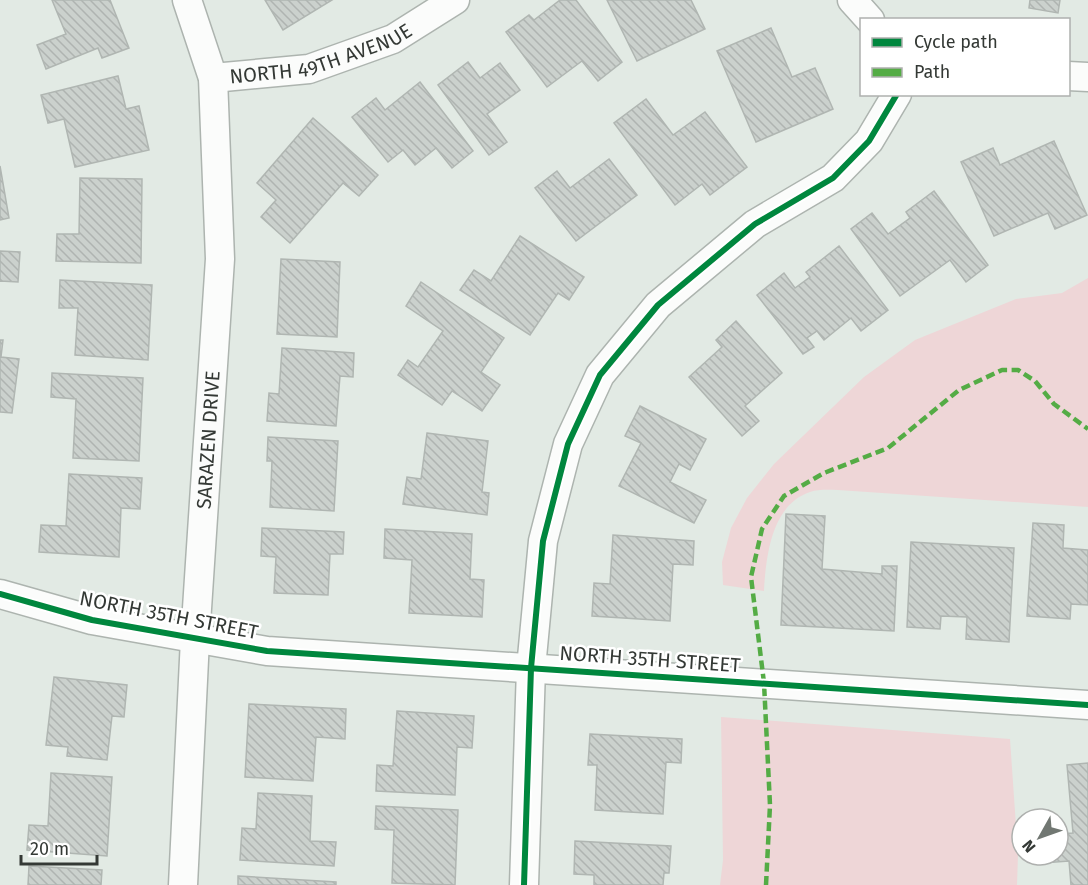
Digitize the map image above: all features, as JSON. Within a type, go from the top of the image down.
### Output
[{"type":"street","name":"SARAZEN DRIVE","points":[[183,885],[195,639],[220,260],[213,78],[187,0]]},
{"type":"street","name":"NORTH 49TH AVENUE","points":[[213,78],[309,69],[393,39],[455,0]]},
{"type":"street","points":[[852,0],[868,18]]},
{"type":"street","points":[[1070,76],[1088,77]]},
{"type":"street","points":[[524,885],[531,668],[543,541],[568,444],[600,375],[658,305],[755,224],[833,178],[869,141],[896,96]]},
{"type":"street","name":"NORTH 35TH STREET","points":[[0,594],[92,620],[267,651],[1088,705]]},
{"type":"shaded area","points":[[1088,278],[1088,507],[838,490],[813,491],[797,499],[779,520],[769,548],[764,591],[723,585],[722,562],[731,528],[747,498],[774,464],[864,377],[915,340],[1016,299],[1062,293]]},
{"type":"shaded area","points":[[721,717],[1010,739],[1015,807],[1010,807],[1010,867],[1018,867],[1017,885],[720,885],[723,860]]},
{"type":"building","points":[[52,0],[110,0],[129,48],[102,58],[98,48],[46,69],[37,45],[66,34]]},
{"type":"building","points":[[265,0],[332,0],[283,30]]},
{"type":"building","points":[[560,0],[576,0],[622,62],[598,81],[582,61],[547,87],[506,32],[529,15],[534,20]]},
{"type":"building","points":[[607,0],[691,0],[705,29],[637,61]]},
{"type":"building","points":[[1030,0],[1060,0],[1058,13],[1029,8]]},
{"type":"building","points":[[771,28],[792,77],[815,68],[833,109],[756,142],[717,51]]},
{"type":"building","points":[[468,62],[480,78],[500,63],[520,90],[487,114],[507,142],[489,155],[438,85]]},
{"type":"building","points":[[118,76],[126,109],[139,106],[149,150],[75,167],[64,119],[48,123],[41,95]]},
{"type":"building","points":[[420,82],[473,151],[452,168],[436,148],[415,165],[403,150],[388,162],[352,117],[376,98],[385,110]]},
{"type":"building","points":[[646,99],[673,135],[705,112],[747,167],[710,195],[702,184],[675,205],[614,123]]},
{"type":"building","points":[[313,118],[378,175],[359,196],[343,183],[290,243],[261,217],[276,200],[257,183]]},
{"type":"building","points":[[1054,141],[1087,215],[1055,229],[1048,213],[994,236],[961,162],[993,148],[1000,165]]},
{"type":"building","points":[[609,159],[637,195],[576,241],[535,188],[557,171],[570,188]]},
{"type":"building","points":[[0,166],[9,218],[0,220]]},
{"type":"building","points":[[80,178],[142,179],[141,263],[56,261],[57,234],[79,234]]},
{"type":"building","points":[[934,191],[988,265],[966,282],[950,260],[900,296],[851,229],[872,213],[888,234],[910,218],[906,212]]},
{"type":"building","points":[[520,236],[584,277],[569,300],[558,293],[530,335],[460,290],[474,270],[491,281]]},
{"type":"building","points":[[839,246],[888,310],[861,331],[851,318],[824,340],[817,331],[807,338],[814,347],[803,354],[757,295],[784,273],[795,288],[810,277],[806,272]]},
{"type":"building","points":[[0,251],[20,252],[18,282],[0,281]]},
{"type":"building","points":[[281,259],[340,262],[337,337],[277,334]]},
{"type":"building","points":[[60,280],[152,285],[148,360],[75,355],[78,308],[59,308]]},
{"type":"building","points":[[421,282],[504,338],[481,372],[500,385],[482,411],[452,391],[442,405],[398,375],[408,360],[418,367],[443,331],[406,306]]},
{"type":"building","points":[[736,321],[782,373],[745,406],[759,421],[742,436],[689,377],[722,347],[716,340]]},
{"type":"building","points":[[0,340],[3,340],[1,357],[19,359],[12,413],[0,412]]},
{"type":"building","points":[[282,348],[354,353],[353,377],[340,376],[336,426],[267,421],[269,393],[279,394]]},
{"type":"building","points":[[52,373],[143,378],[139,461],[73,458],[76,399],[51,397]]},
{"type":"building","points":[[640,406],[706,439],[690,470],[679,464],[670,482],[706,500],[694,523],[619,486],[641,443],[625,436]]},
{"type":"building","points":[[427,433],[488,441],[482,492],[489,493],[487,515],[403,504],[407,477],[421,479]]},
{"type":"building","points":[[268,437],[338,441],[334,511],[270,507],[272,461],[267,461]]},
{"type":"building","points":[[69,474],[142,478],[140,509],[121,508],[119,557],[39,552],[41,525],[66,526]]},
{"type":"building","points":[[786,514],[825,516],[822,569],[882,574],[882,566],[897,566],[894,631],[781,625]]},
{"type":"building","points":[[1033,523],[1064,525],[1063,548],[1088,550],[1088,605],[1071,604],[1070,619],[1027,616]]},
{"type":"building","points":[[262,528],[344,532],[343,554],[330,554],[328,595],[274,593],[276,557],[261,556]]},
{"type":"building","points":[[385,529],[472,534],[470,579],[484,580],[482,617],[409,613],[412,560],[384,558]]},
{"type":"building","points":[[613,535],[694,541],[693,565],[673,564],[670,621],[592,616],[594,583],[610,584]]},
{"type":"building","points":[[911,542],[1014,548],[1009,642],[966,639],[967,617],[941,616],[940,629],[907,627]]},
{"type":"building","points":[[54,677],[127,685],[124,717],[112,716],[107,760],[67,756],[68,747],[46,745]]},
{"type":"building","points":[[249,704],[346,709],[345,739],[316,737],[313,781],[245,777]]},
{"type":"building","points":[[397,711],[474,716],[472,748],[457,747],[455,795],[376,791],[377,765],[393,766]]},
{"type":"building","points":[[590,734],[682,739],[681,763],[666,762],[663,814],[595,810],[597,765],[588,765]]},
{"type":"building","points":[[1088,763],[1088,885],[1071,885],[1070,833],[1073,833],[1067,765]]},
{"type":"building","points":[[51,773],[112,777],[107,856],[27,850],[29,825],[48,826]]},
{"type":"building","points":[[258,793],[312,796],[310,841],[336,842],[334,866],[240,860],[242,828],[256,829]]},
{"type":"building","points":[[376,806],[458,810],[455,885],[392,883],[394,830],[375,829]]},
{"type":"building","points":[[575,841],[671,846],[669,873],[664,873],[663,885],[594,885],[594,875],[574,874]]},
{"type":"building","points":[[29,866],[102,870],[101,885],[28,885]]},
{"type":"building","points":[[238,876],[336,882],[336,885],[238,885]]},
{"type":"marked path","points":[[766,885],[770,805],[764,683],[751,577],[762,529],[784,496],[824,473],[888,448],[959,390],[1002,370],[1018,370],[1035,381],[1054,404],[1088,429]]},
{"type":"cycle path","points":[[524,885],[531,668],[543,541],[568,444],[600,375],[658,305],[755,224],[833,178],[869,141],[896,96]]},
{"type":"cycle path","points":[[0,594],[92,620],[267,651],[1088,705]]}]
